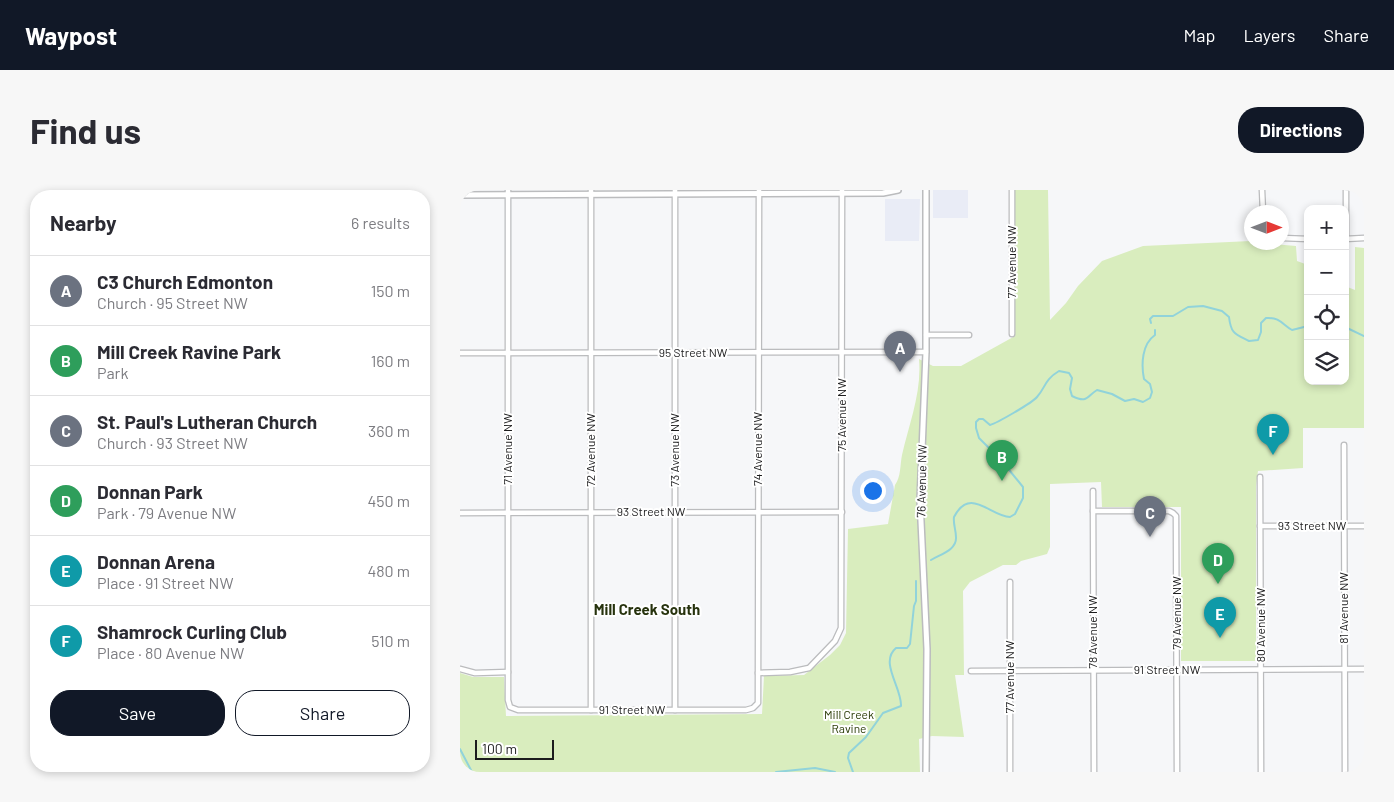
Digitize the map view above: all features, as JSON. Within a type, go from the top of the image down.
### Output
[{"type":"street","points":[[460,195],[508,192],[883,193],[898,190]]},
{"type":"street","name":"76 Avenue NW","points":[[926,190],[926,352],[920,509],[927,649],[926,772]]},
{"type":"street","name":"77 Avenue NW","points":[[1012,190],[1012,334]]},
{"type":"street","points":[[1262,190],[1262,205]]},
{"type":"street","points":[[1346,190],[1346,205]]},
{"type":"street","name":"71 Avenue NW","points":[[508,192],[508,703],[510,707]]},
{"type":"street","name":"72 Avenue NW","points":[[591,192],[591,710]]},
{"type":"street","name":"73 Avenue NW","points":[[675,192],[675,710]]},
{"type":"street","name":"74 Avenue NW","points":[[755,707],[758,701],[759,192]]},
{"type":"street","name":"75 Avenue NW","points":[[758,673],[790,672],[807,669],[812,666],[836,640],[842,620],[842,192]]},
{"type":"street","points":[[1289,238],[1304,239]]},
{"type":"street","points":[[1349,239],[1364,238]]},
{"type":"street","points":[[926,335],[969,335]]},
{"type":"street","name":"95 Street NW","points":[[460,354],[926,352]]},
{"type":"street","name":"81 Avenue NW","points":[[1344,444],[1345,772]]},
{"type":"street","name":"80 Avenue NW","points":[[1260,477],[1261,772]]},
{"type":"street","name":"78 Avenue NW","points":[[1093,491],[1094,772]]},
{"type":"street","name":"79 Avenue NW","points":[[1093,511],[1169,511],[1175,514],[1177,772]]},
{"type":"street","name":"93 Street NW","points":[[460,513],[842,512]]},
{"type":"street","name":"93 Street NW","points":[[1260,526],[1364,526]]},
{"type":"street","name":"77 Avenue NW","points":[[1010,582],[1010,772]]},
{"type":"street","points":[[460,668],[475,672],[508,672]]},
{"type":"street","name":"91 Street NW","points":[[971,671],[1364,669]]},
{"type":"street","name":"91 Street NW","points":[[510,707],[518,710],[746,710],[755,707]]},
{"type":"shaded area","points":[[933,190],[968,190],[968,218],[933,218]]},
{"type":"shaded area","points":[[885,199],[920,199],[919,241],[885,241]]},
{"type":"green space","name":"Mill Creek Ravine","points":[[1015,190],[1048,190],[1050,320],[1102,261],[1143,246],[1244,241],[1244,250],[1289,250],[1289,245],[1296,246],[1297,261],[1304,264],[1304,385],[1349,385],[1349,288],[1355,290],[1355,247],[1364,248],[1364,428],[1303,428],[1303,468],[1258,471],[1256,486],[1256,661],[1181,661],[1181,507],[1102,507],[1101,482],[1050,484],[1050,547],[1047,554],[1021,561],[1016,565],[1003,565],[970,582],[963,591],[964,675],[955,675],[964,737],[932,736],[919,739],[920,772],[460,772],[460,673],[473,677],[504,677],[506,716],[762,714],[764,676],[804,675],[840,645],[846,633],[848,529],[888,524],[895,485],[917,396],[919,359],[933,366],[961,366],[1015,336]]},
{"type":"waterway","points":[[1151,323],[1150,319],[1153,316],[1173,316],[1188,307],[1203,306],[1222,311],[1229,317],[1234,333],[1249,341],[1258,340],[1261,332],[1261,323],[1266,318],[1278,320],[1292,330],[1304,327]]},
{"type":"waterway","points":[[1349,329],[1364,336]]},
{"type":"waterway","points":[[931,560],[948,551],[954,545],[956,541],[954,517],[960,508],[973,503],[1010,517],[1015,514],[1023,498],[1023,487],[1001,460],[979,438],[976,422],[979,419],[983,419],[990,425],[1022,408],[1034,400],[1054,374],[1059,371],[1069,373],[1072,378],[1070,389],[1072,396],[1077,398],[1087,398],[1097,390],[1112,394],[1125,401],[1134,399],[1143,402],[1150,398],[1152,392],[1150,384],[1144,379],[1143,367],[1145,349],[1155,335],[1155,330]]},
{"type":"waterway","points":[[853,772],[848,758],[849,753],[866,737],[883,713],[901,706],[890,668],[890,660],[891,654],[896,648],[907,648],[910,644],[916,601],[916,581]]},
{"type":"waterway","points":[[460,749],[472,772]]},
{"type":"waterway","points":[[776,772],[815,768],[835,772]]},
{"type":"place","name":"C3 Church Edmonton","points":[[900,372]]},
{"type":"place","name":"Shamrock Curling Club","points":[[1273,455]]},
{"type":"place","name":"Mill Creek Ravine Park","points":[[1002,481]]},
{"type":"place","name":"St. Paul's Lutheran Church","points":[[1150,537]]},
{"type":"place","name":"Donnan Park","points":[[1218,584]]},
{"type":"place","name":"Donnan Arena","points":[[1220,638]]},
{"type":"district","name":"Mill Creek South","points":[[647,610]]}]
